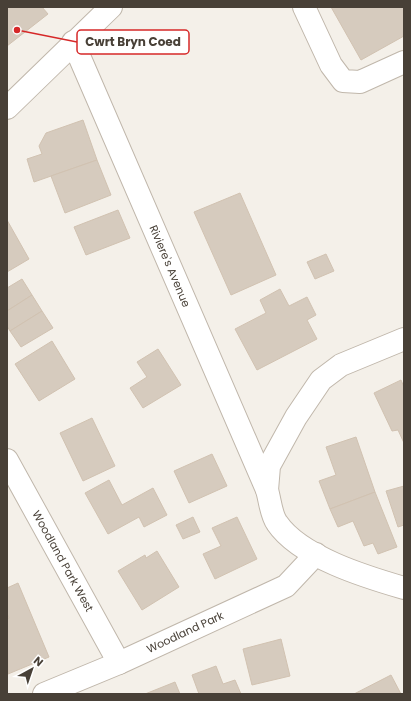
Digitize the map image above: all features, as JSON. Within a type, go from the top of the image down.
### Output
[{"type":"street","points":[[7,108],[73,42],[111,7]]},
{"type":"street","points":[[304,7],[331,65],[343,81],[360,82],[404,62]]},
{"type":"street","name":"Riviere's Avenue","points":[[73,42],[267,490]]},
{"type":"street","points":[[404,339],[341,365],[321,380],[296,417],[269,466],[267,490],[276,522],[292,541],[316,554],[369,578],[404,588]]},
{"type":"street","name":"Woodland Park West","points":[[7,460],[119,663]]},
{"type":"street","name":"Woodland Park","points":[[44,694],[119,663],[286,586],[316,554]]},
{"type":"building","points":[[7,7],[42,7],[48,14],[7,46]]},
{"type":"building","points":[[331,7],[404,7],[404,36],[361,60]]},
{"type":"building","points":[[83,120],[97,160],[34,182],[27,159],[42,154],[39,146],[46,133]]},
{"type":"building","points":[[97,160],[111,195],[65,213],[51,176]]},
{"type":"building","points":[[240,193],[276,275],[231,295],[194,212]]},
{"type":"building","points":[[118,210],[130,238],[86,255],[74,227]]},
{"type":"building","points":[[7,220],[29,259],[7,272]]},
{"type":"building","points":[[326,254],[334,271],[315,279],[307,262]]},
{"type":"building","points":[[22,279],[32,295],[7,311],[7,288]]},
{"type":"building","points":[[280,289],[289,306],[307,297],[316,315],[307,320],[317,339],[257,370],[235,329],[266,313],[260,300]]},
{"type":"building","points":[[32,295],[42,311],[10,331],[7,326],[7,311]]},
{"type":"building","points":[[42,311],[53,328],[21,347],[10,331]]},
{"type":"building","points":[[52,341],[75,379],[39,401],[15,364]]},
{"type":"building","points":[[158,349],[181,385],[143,408],[130,388],[147,377],[137,362]]},
{"type":"building","points":[[401,380],[404,387],[404,443],[398,430],[392,431],[374,393]]},
{"type":"building","points":[[92,418],[115,466],[83,481],[60,433]]},
{"type":"building","points":[[356,437],[375,492],[330,509],[319,481],[336,475],[326,447]]},
{"type":"building","points":[[212,454],[227,486],[189,503],[174,471]]},
{"type":"building","points":[[109,480],[122,505],[153,488],[167,515],[144,527],[139,517],[108,534],[85,493]]},
{"type":"building","points":[[404,486],[404,525],[398,527],[386,491]]},
{"type":"building","points":[[375,492],[397,547],[378,554],[373,543],[364,546],[353,521],[338,527],[330,509]]},
{"type":"building","points":[[193,517],[200,532],[183,539],[176,525]]},
{"type":"building","points":[[237,517],[257,559],[215,579],[203,554],[221,546],[212,528]]},
{"type":"building","points":[[157,551],[179,587],[142,610],[118,571],[145,555],[146,558]]},
{"type":"building","points":[[18,583],[49,657],[8,674],[7,619],[9,618],[7,614],[7,588]]},
{"type":"building","points":[[281,639],[290,676],[252,685],[243,649]]},
{"type":"building","points":[[216,666],[223,684],[235,680],[241,694],[199,694],[192,675]]},
{"type":"building","points":[[391,675],[401,694],[354,694]]},
{"type":"building","points":[[175,682],[180,694],[145,694]]},
{"type":"place","name":"Cwrt Bryn Coed","points":[[17,30]]}]
